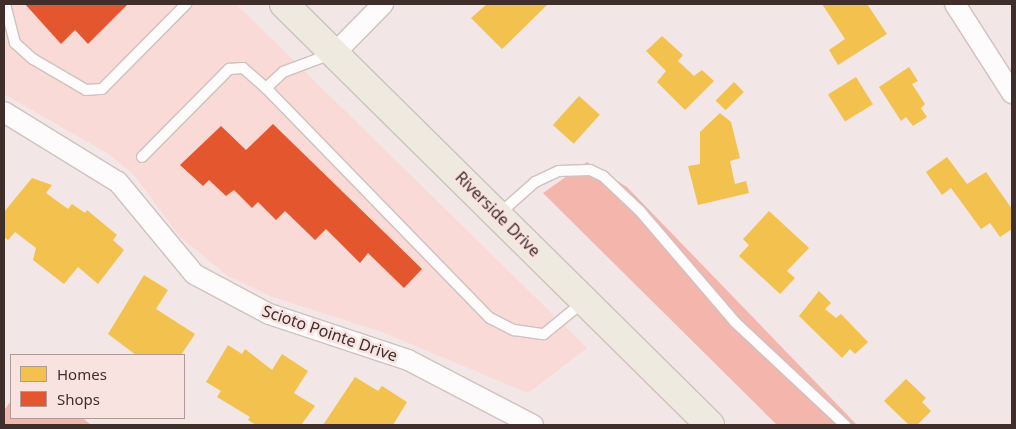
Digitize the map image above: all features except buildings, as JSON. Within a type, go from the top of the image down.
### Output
[{"type":"main road","name":"Riverside Drive","points":[[284,4],[710,425]]},
{"type":"street","points":[[335,53],[384,4]]},
{"type":"street","points":[[955,4],[1012,92]]},
{"type":"street","name":"Scioto Pointe Drive","points":[[4,112],[118,182],[194,274],[269,314],[408,360],[532,425]]},
{"type":"lane","points":[[5,4],[16,43],[33,59],[86,90],[102,89],[186,4]]},
{"type":"lane","points":[[266,88],[292,67],[335,53]]},
{"type":"lane","points":[[142,157],[229,69],[243,68],[266,88],[490,318],[514,330],[544,334],[584,300]]},
{"type":"lane","points":[[498,214],[535,182],[559,171],[590,170],[604,176],[640,211],[735,322],[845,425]]},
{"type":"shaded area","points":[[4,4],[236,4],[587,348],[528,393],[382,332],[270,296],[228,276],[180,237],[136,177],[109,154],[4,94]]},
{"type":"shaded area","points":[[587,162],[627,187],[857,425],[777,425],[543,193]]},
{"type":"shaded area","points":[[10,402],[10,419],[84,419],[91,425],[4,425],[4,410]]}]
